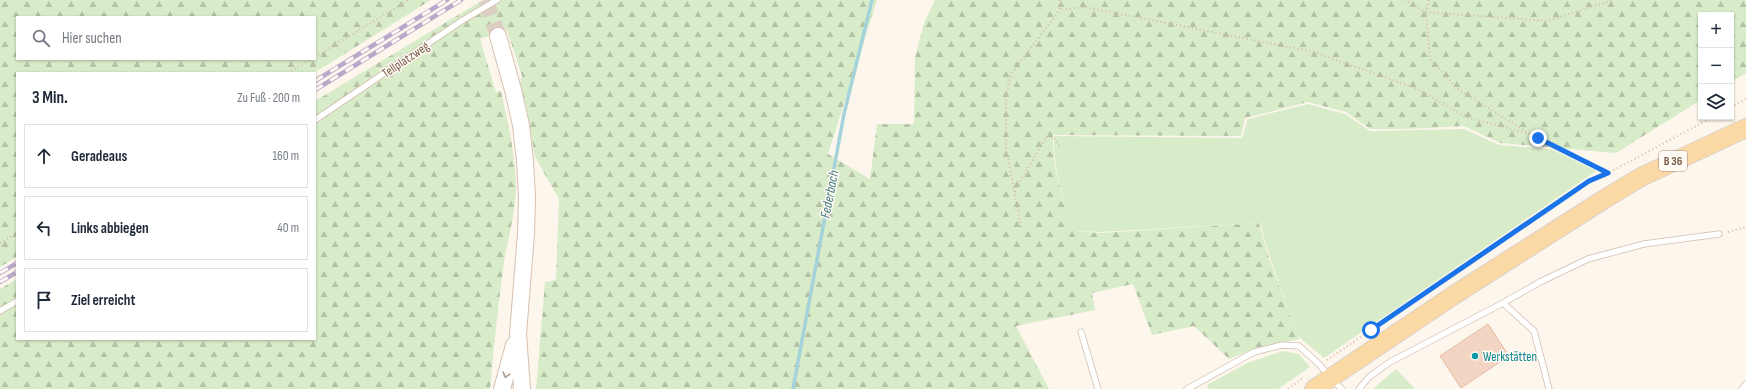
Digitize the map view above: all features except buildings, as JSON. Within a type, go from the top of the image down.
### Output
[{"type":"main road","points":[[498,36],[516,104],[525,161],[526,234],[518,334],[522,389]]},
{"type":"main road","name":"B 36","points":[[1314,389],[1454,295],[1641,177],[1746,128]]},
{"type":"main road","points":[[502,389],[518,334]]},
{"type":"lane","name":"Tellplatzweg","points":[[316,119],[463,20],[497,0]]},
{"type":"lane","points":[[1359,389],[1368,377],[1390,362],[1540,282],[1588,259],[1644,244],[1719,234]]},
{"type":"lane","points":[[0,311],[16,302]]},
{"type":"lane","points":[[1503,303],[1534,331],[1549,389]]},
{"type":"lane","points":[[1081,332],[1098,389]]},
{"type":"lane","points":[[1187,389],[1254,352],[1282,345],[1299,346],[1331,377]]},
{"type":"lane","points":[[1742,389],[1746,384]]},
{"type":"path","points":[[316,55],[409,0]]},
{"type":"path","points":[[1021,227],[1006,148],[1006,95],[1011,74],[1060,10],[1060,0]]},
{"type":"path","points":[[1405,0],[1426,12],[1547,21],[1614,0]]},
{"type":"path","points":[[1429,0],[1426,12],[1430,59],[1458,89],[1535,136],[1608,173]]},
{"type":"path","points":[[1060,10],[1085,7],[1314,52],[1418,89],[1466,117],[1535,136]]},
{"type":"path","points":[[290,72],[309,60]]},
{"type":"path","points":[[1734,105],[1746,99]]},
{"type":"path","points":[[1288,389],[1331,377],[1584,185],[1707,120]]},
{"type":"path","points":[[1014,194],[1017,184],[1028,170],[1035,154],[1046,137],[1053,137],[1060,147]]},
{"type":"path","points":[[1719,234],[1746,227]]},
{"type":"path","points":[[0,243],[16,234]]},
{"type":"green space","points":[[0,0],[431,0],[316,72],[16,72],[16,258],[0,267]]},
{"type":"green space","points":[[483,0],[877,0],[828,154],[870,179],[877,124],[914,124],[915,57],[924,23],[935,0],[1746,0],[1746,73],[1734,80],[1734,12],[1698,12],[1698,102],[1616,153],[1500,143],[1464,126],[1409,129],[1370,129],[1346,112],[1308,102],[1245,118],[1241,136],[1053,135],[1056,172],[1062,196],[1074,231],[1100,233],[1259,223],[1269,258],[1299,339],[1254,349],[1229,359],[1194,326],[1152,335],[1133,284],[1092,293],[1095,310],[1016,326],[1049,389],[536,389],[545,282],[556,280],[559,199],[535,157],[527,110],[520,82],[522,76],[507,30],[480,39],[496,92],[501,91],[509,128],[516,178],[513,217],[502,278],[490,389],[0,389],[0,289],[16,280],[16,340],[316,340],[316,100]]},
{"type":"green space","points":[[1308,104],[1345,114],[1370,131],[1464,129],[1499,145],[1551,149],[1596,171],[1324,358],[1298,336],[1270,258],[1260,223],[1100,232],[1074,231],[1057,172],[1054,136],[1242,138],[1248,119]]},
{"type":"green space","points":[[1283,351],[1299,354],[1310,367],[1278,389],[1209,389],[1207,385],[1247,363]]},
{"type":"green space","points":[[1396,369],[1415,389],[1373,389]]},
{"type":"waterway","name":"Federbach","points":[[793,389],[844,114],[872,0]]},
{"type":"tunnel","points":[[486,0],[498,36]]},
{"type":"railway","points":[[316,80],[447,0]]},
{"type":"railway","points":[[316,89],[461,0]]},
{"type":"railway","points":[[0,273],[16,264]]},
{"type":"railway","points":[[0,282],[16,273]]},
{"type":"place","name":"Werkstätten","points":[[1475,356]]},
{"type":"route","points":[[1371,330],[1589,181],[1608,173],[1538,138]]}]
